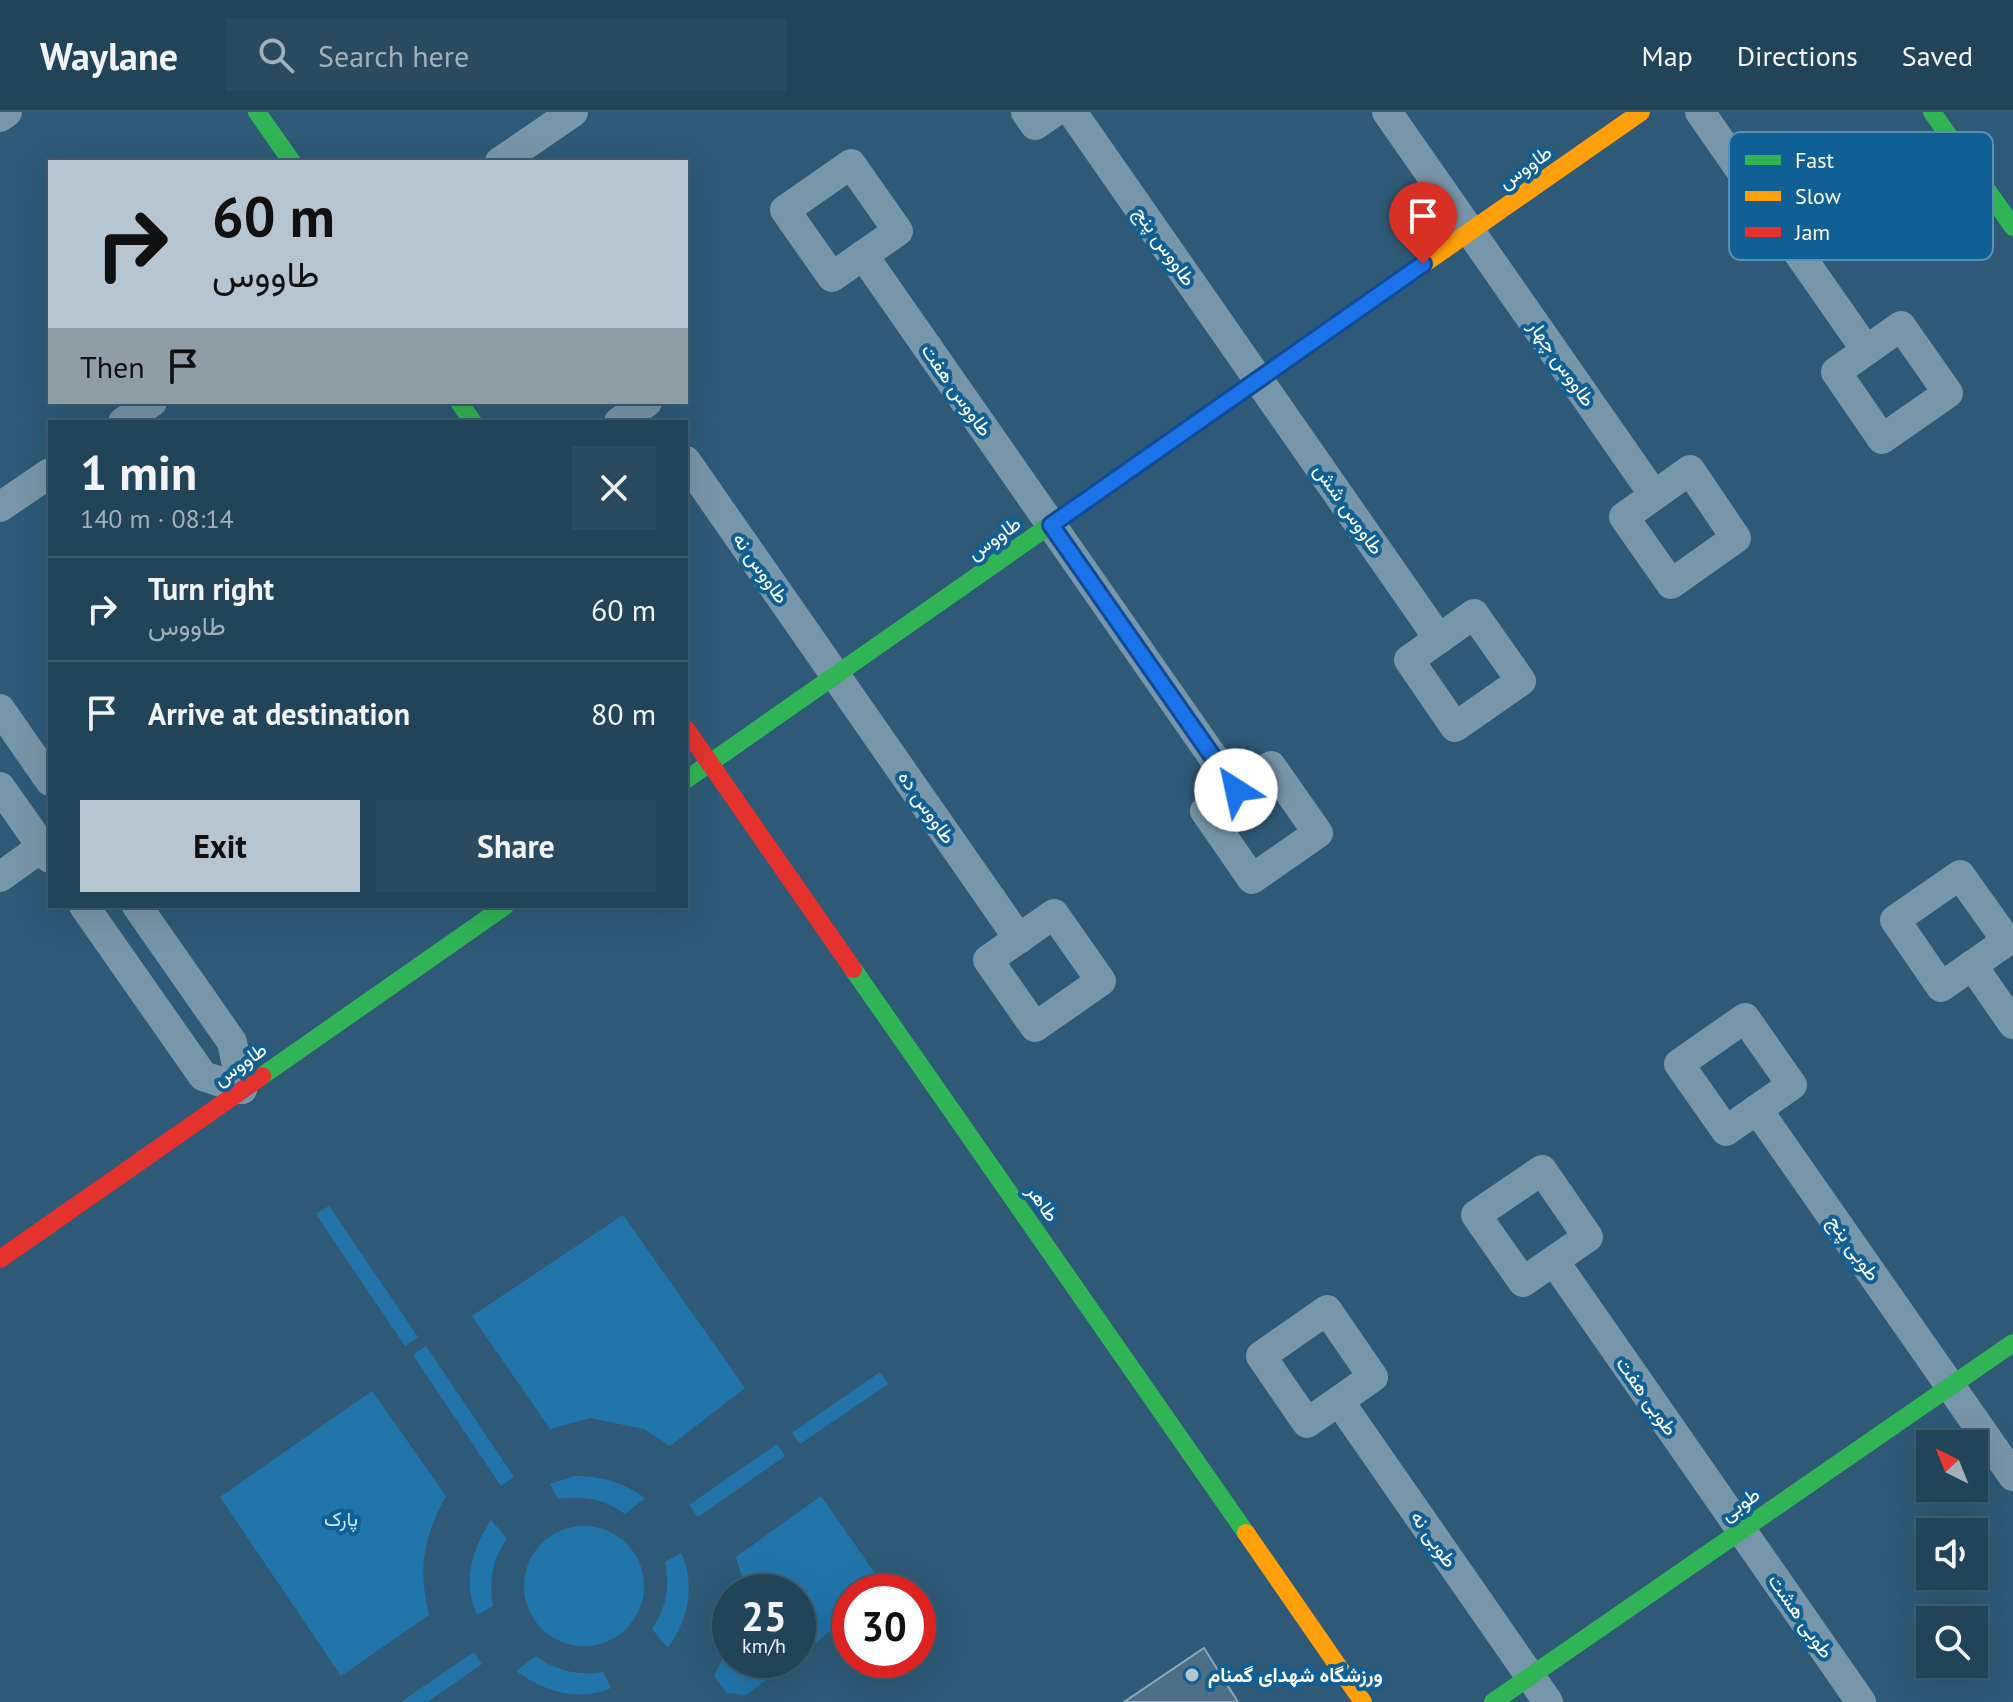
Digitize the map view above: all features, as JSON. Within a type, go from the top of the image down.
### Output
[{"type":"street","points":[[0,117],[7,112]]},
{"type":"street","points":[[257,112],[291,160]]},
{"type":"street","points":[[503,160],[573,112]]},
{"type":"street","points":[[1026,112],[1035,125],[1054,112]]},
{"type":"street","name":"طاووس پنج","points":[[1072,112],[1259,380]]},
{"type":"street","name":"طاووس چهار","points":[[1387,112],[1654,495]]},
{"type":"street","name":"طاووس","points":[[688,778],[1641,112]]},
{"type":"street","points":[[1700,112],[1729,154]]},
{"type":"street","points":[[1932,112],[1946,132]]},
{"type":"street","points":[[1993,199],[2013,227]]},
{"type":"street","name":"طاووس هفت","points":[[863,255],[1236,790]]},
{"type":"street","points":[[1803,260],[1866,350]]},
{"type":"street","name":"طاووس شش","points":[[1259,380],[1439,639]]},
{"type":"street","points":[[126,420],[149,404]]},
{"type":"street","points":[[622,420],[643,404]]},
{"type":"street","name":"طاووس نه","points":[[688,464],[835,675]]},
{"type":"street","points":[[0,507],[48,474]]},
{"type":"street","name":"طاووس ده","points":[[835,675],[1019,939]]},
{"type":"street","points":[[0,709],[48,778]]},
{"type":"street","name":"طاهر","points":[[688,732],[1363,1702]]},
{"type":"street","points":[[0,787],[46,853],[0,877]]},
{"type":"street","points":[[85,908],[203,1076],[242,1089]]},
{"type":"street","points":[[138,908],[232,1042],[242,1089]]},
{"type":"street","name":"طاووس","points":[[0,1259],[502,908]]},
{"type":"street","points":[[1972,965],[2013,1024]]},
{"type":"street","name":"طوبی پنج","points":[[1757,1109],[2013,1476]]},
{"type":"street","name":"طوبی هفت","points":[[1554,1261],[1741,1530]]},
{"type":"street","name":"طوبی","points":[[1493,1702],[2013,1343]]},
{"type":"street","name":"طوبی نه","points":[[1339,1401],[1548,1702]]},
{"type":"street","name":"طوبی هشت","points":[[1741,1530],[1861,1702]]},
{"type":"green space","points":[[329,1206],[418,1337],[405,1346],[316,1214]]},
{"type":"green space","points":[[623,1215],[745,1388],[670,1446],[644,1429],[590,1418],[550,1429],[472,1316]]},
{"type":"green space","points":[[426,1346],[514,1477],[501,1486],[413,1355]]},
{"type":"green space","points":[[880,1372],[888,1384],[800,1444],[792,1433]]},
{"type":"green space","name":"پارک","points":[[372,1391],[446,1496],[432,1526],[423,1568],[429,1615],[341,1676],[220,1497]]},
{"type":"green space","points":[[777,1444],[785,1456],[698,1517],[689,1505]]},
{"type":"green space","points":[[574,1476],[611,1481],[645,1498],[625,1514],[593,1499],[558,1499],[550,1484]]},
{"type":"green space","points":[[821,1496],[876,1574],[832,1574],[832,1630],[816,1642],[816,1574],[741,1574],[736,1557]]},
{"type":"green space","points":[[491,1520],[507,1539],[493,1571],[493,1606],[477,1615],[470,1590],[471,1566]]},
{"type":"green space","points":[[584,1526],[607,1531],[626,1544],[639,1563],[644,1586],[639,1609],[626,1628],[607,1641],[584,1646],[561,1641],[542,1628],[529,1609],[524,1586],[529,1563],[542,1544],[561,1531]]},
{"type":"green space","points":[[681,1553],[688,1577],[688,1602],[681,1626],[668,1648],[652,1629],[666,1597],[665,1562]]},
{"type":"green space","points":[[474,1652],[482,1664],[427,1702],[401,1702]]},
{"type":"green space","points":[[536,1656],[568,1671],[603,1672],[611,1688],[586,1694],[562,1693],[516,1671]]},
{"type":"green space","points":[[716,1678],[768,1678],[746,1695],[727,1693]]},
{"type":"building","name":"ورزشگاه شهدای گمنام","points":[[1204,1648],[1238,1702],[1124,1702]]},
{"type":"traffic: fast","points":[[257,112],[291,160]]},
{"type":"traffic: fast","points":[[1932,112],[1946,132]]},
{"type":"traffic: fast","points":[[1993,199],[2013,227]]},
{"type":"traffic: fast","points":[[688,778],[1266,374]]},
{"type":"traffic: fast","points":[[460,404],[472,420]]},
{"type":"traffic: fast","points":[[262,1076],[502,908]]},
{"type":"traffic: fast","points":[[853,969],[1246,1533]]},
{"type":"traffic: fast","points":[[1493,1702],[2013,1343]]},
{"type":"traffic: slow","points":[[1266,374],[1641,112]]},
{"type":"traffic: slow","points":[[1246,1533],[1363,1702]]},
{"type":"traffic: jam","points":[[688,732],[853,969]]},
{"type":"traffic: jam","points":[[0,1259],[262,1076]]},
{"type":"place","name":"ورزشگاه شهدای گمنام","points":[[1192,1675]]},
{"type":"route","points":[[1236,790],[1051,525],[1423,264]]}]
